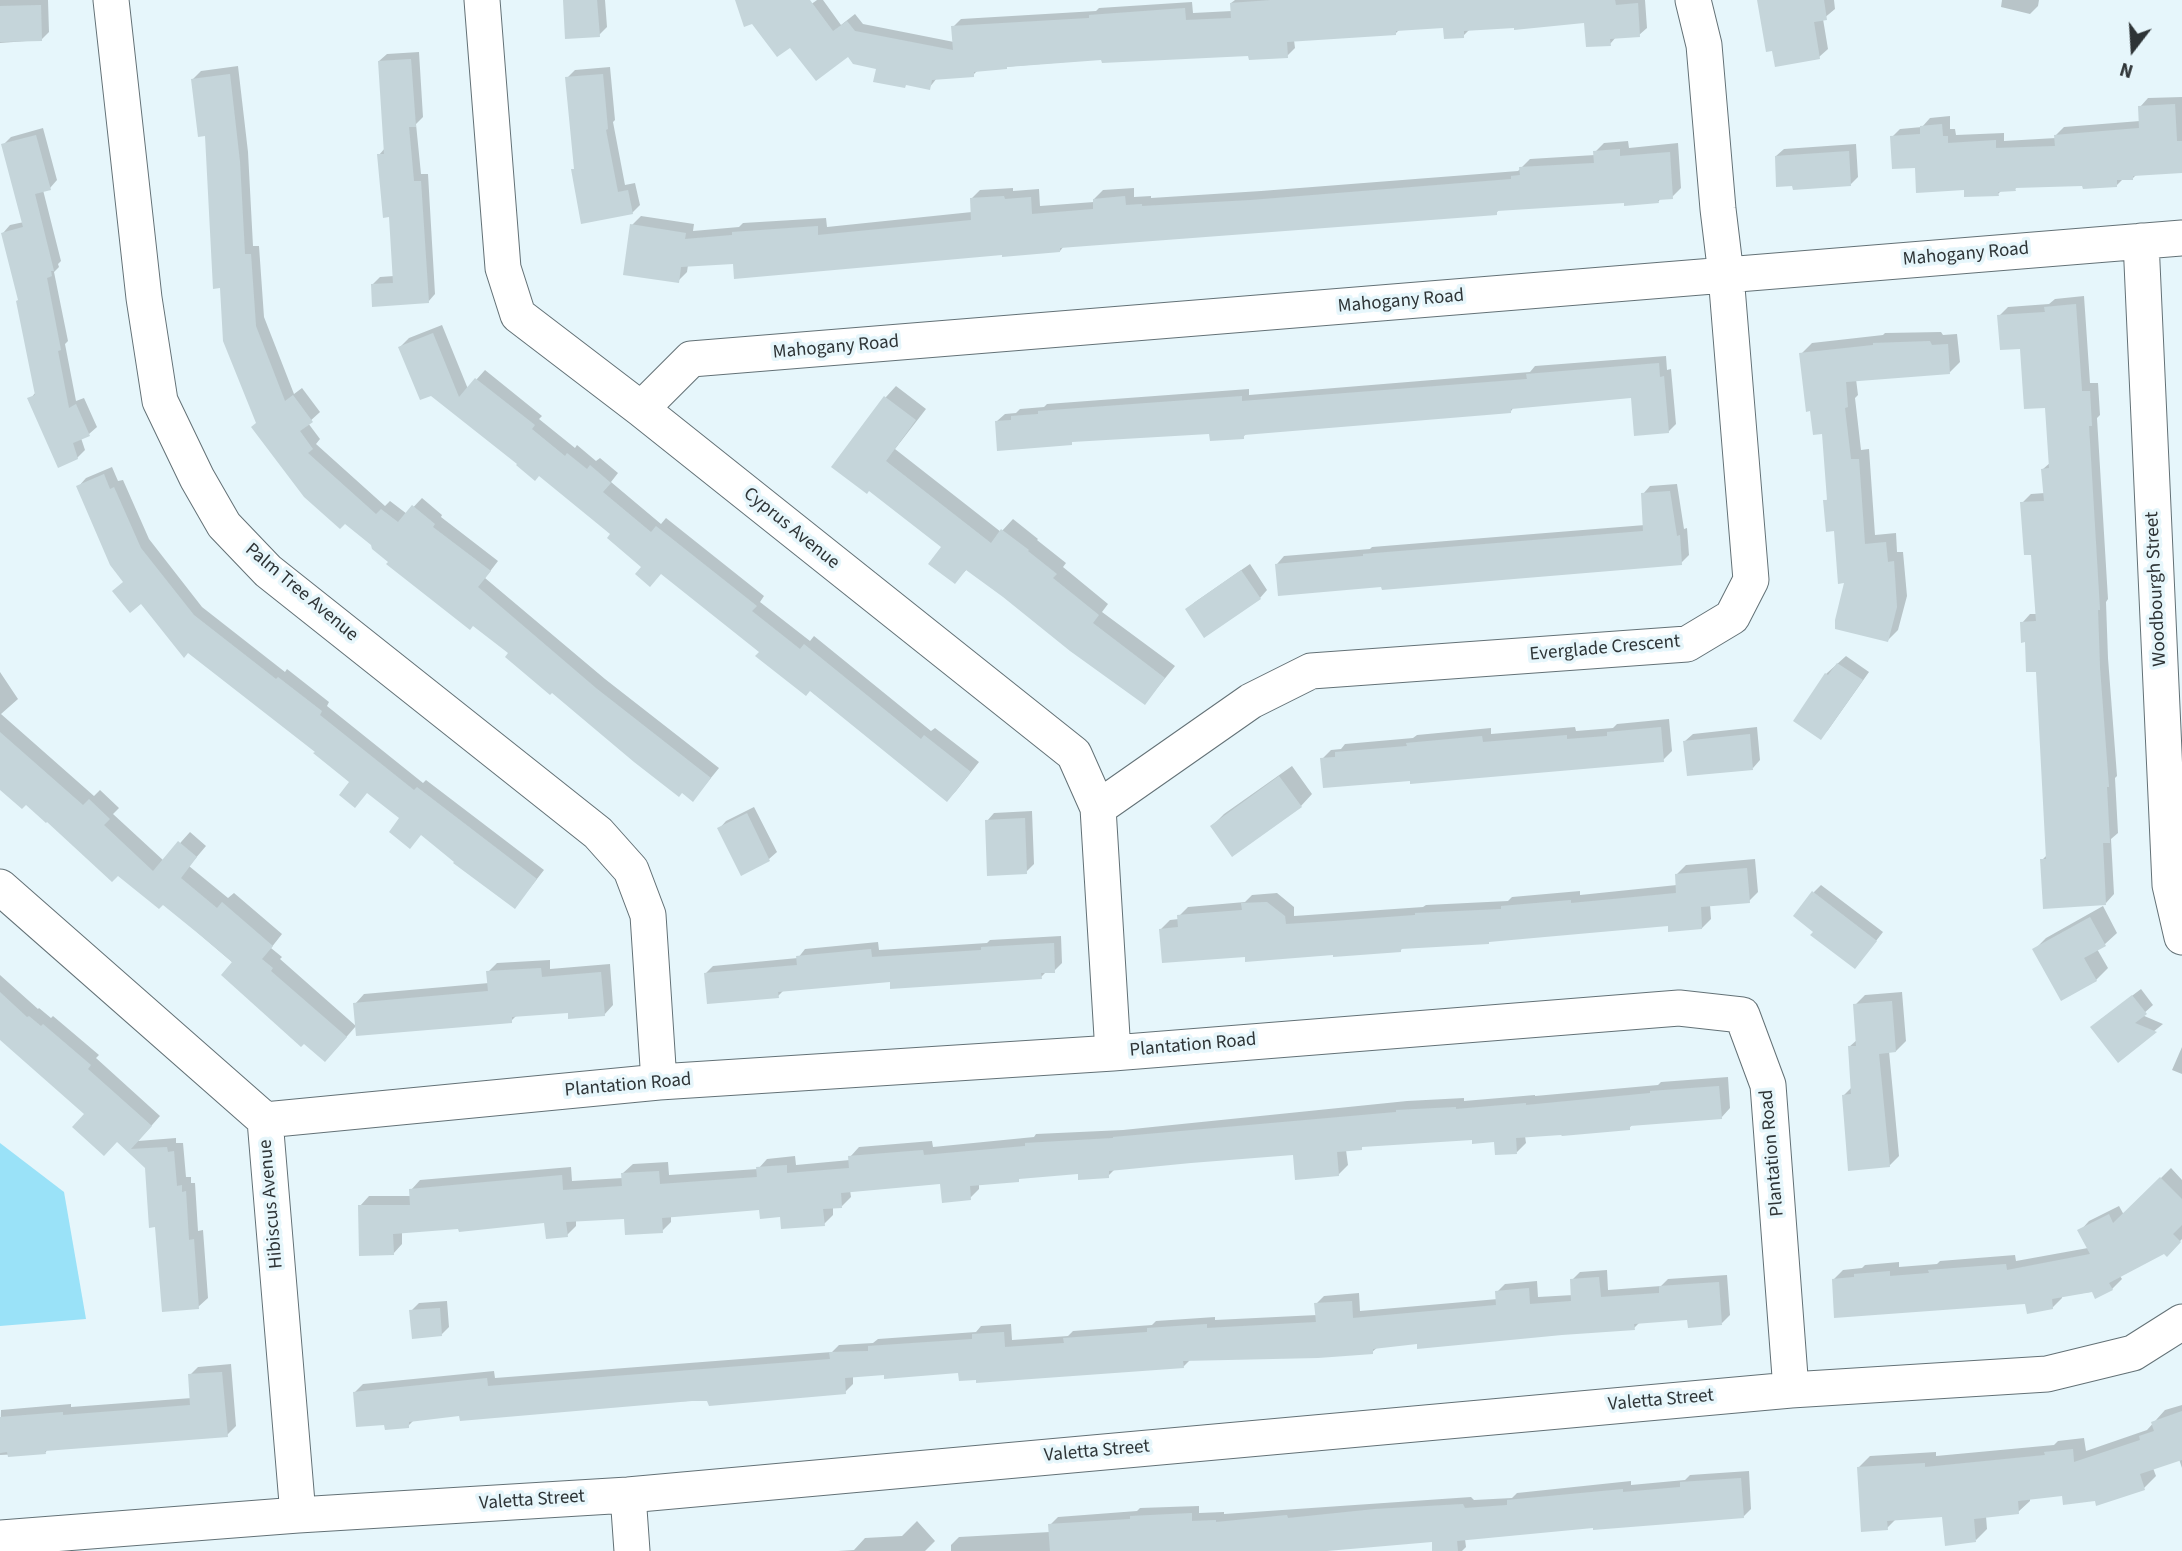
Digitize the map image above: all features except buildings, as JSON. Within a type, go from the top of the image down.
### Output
[{"type":"street","name":"Palm Tree Avenue","points":[[111,0],[144,298],[160,401],[197,478],[224,525],[268,571],[598,833],[631,870],[648,915],[659,1082]]},
{"type":"street","name":"Cyprus Avenue","points":[[482,0],[503,268],[518,315],[641,409],[1074,754],[1098,808],[1113,1053]]},
{"type":"street","name":"Everglade Crescent","points":[[1098,808],[1251,701],[1311,671],[1687,644],[1732,617],[1751,580],[1704,45],[1693,0]]},
{"type":"street","name":"Mahogany Road","points":[[641,409],[691,359],[2182,238]]},
{"type":"street","name":"Woodbourgh Street","points":[[2141,241],[2170,885],[2182,937]]},
{"type":"street","name":"Hibiscus Avenue","points":[[0,887],[265,1120],[298,1515]]},
{"type":"street","name":"Plantation Road","points":[[265,1120],[659,1082],[1113,1053],[1679,1008],[1742,1015],[1768,1085],[1791,1390]]},
{"type":"street","name":"Valetta Street","points":[[0,1538],[298,1515],[628,1495],[1791,1390],[2047,1374],[2133,1353],[2182,1322]]},
{"type":"street","points":[[628,1495],[632,1551]]},
{"type":"shaded area","points":[[0,1143],[64,1192],[86,1319],[0,1326]]}]
